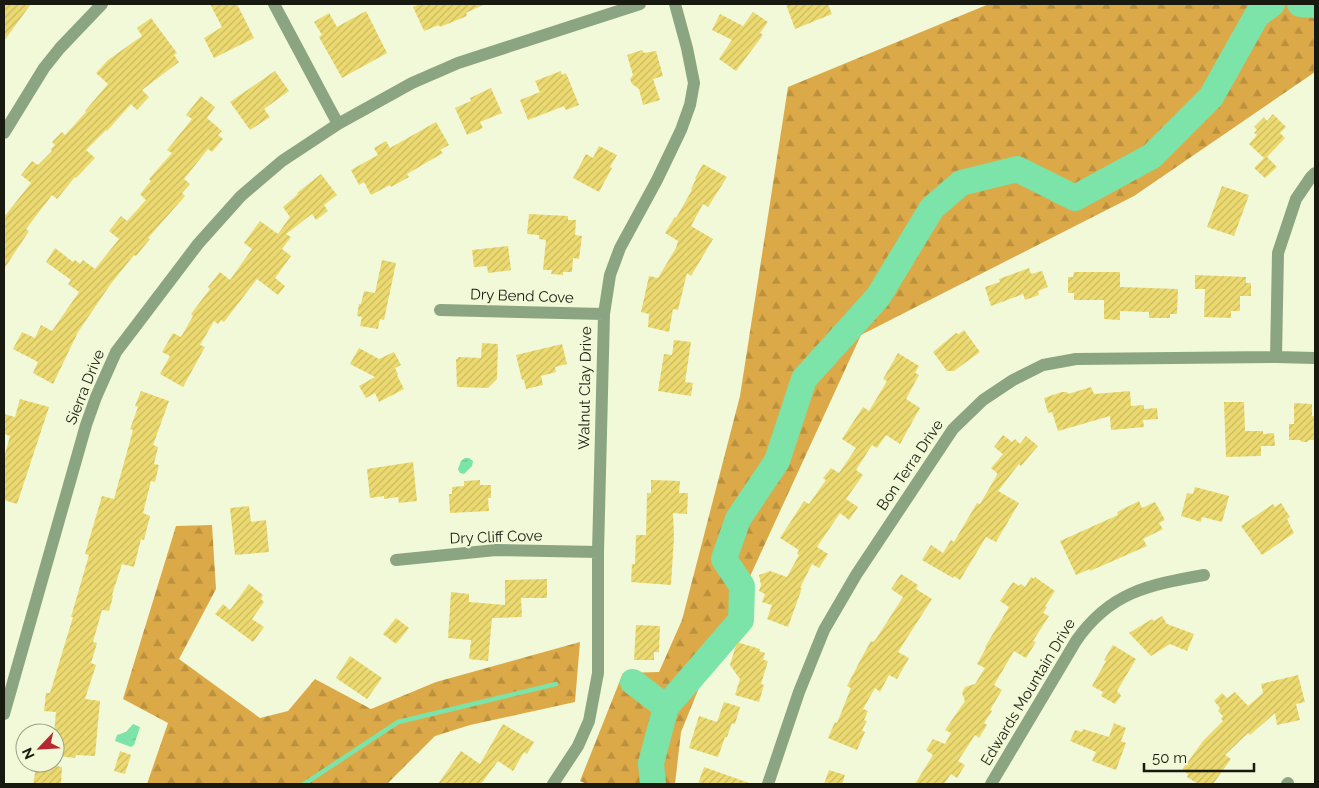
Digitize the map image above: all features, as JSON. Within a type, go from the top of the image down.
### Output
[{"type":"street","points":[[4,133],[44,68],[60,48],[102,4]]},
{"type":"street","points":[[274,4],[338,124]]},
{"type":"street","name":"Sierra Drive","points":[[4,714],[86,425],[96,397],[116,352],[198,244],[241,196],[282,161],[338,124],[412,83],[458,63],[640,4]]},
{"type":"street","name":"Walnut Clay Drive","points":[[553,784],[578,746],[589,721],[598,673],[598,552],[604,314],[610,275],[620,248],[657,180],[681,130],[690,105],[694,83],[687,48],[674,4]]},
{"type":"street","points":[[1276,357],[1278,253],[1296,200],[1315,173]]},
{"type":"street","name":"Dry Bend Cove","points":[[440,310],[604,314]]},
{"type":"street","name":"Bon Terra Drive","points":[[768,784],[799,692],[824,630],[856,576],[953,429],[982,400],[1013,380],[1043,365],[1076,359],[1315,358]]},
{"type":"street","name":"Dry Cliff Cove","points":[[396,560],[496,550],[598,552]]},
{"type":"street","name":"Edwards Mountain Drive","points":[[991,784],[1087,625],[1103,610],[1143,588],[1204,575]]},
{"type":"green space","points":[[989,4],[1315,4],[1315,72],[1134,196],[861,335],[701,683],[681,732],[675,784],[587,784],[580,781],[623,673],[659,672],[682,620],[740,396],[788,87]]},
{"type":"green space","points":[[212,525],[216,589],[179,659],[260,718],[288,711],[315,679],[371,709],[436,682],[580,642],[575,702],[470,725],[435,736],[387,784],[147,784],[168,723],[123,699],[176,526]]},
{"type":"water","points":[[465,458],[473,461],[472,466],[464,474],[460,473],[458,469],[461,461]]},
{"type":"water","points":[[133,724],[140,727],[134,745],[131,747],[115,741],[117,735],[126,732]]},
{"type":"building","points":[[4,4],[31,4],[4,41]]},
{"type":"building","points":[[210,4],[237,4],[254,38],[214,58],[204,38],[222,27]]},
{"type":"building","points":[[420,4],[485,4],[466,13],[467,16],[424,31],[413,7]]},
{"type":"building","points":[[786,4],[828,4],[832,14],[795,29]]},
{"type":"building","points":[[366,11],[387,53],[342,78],[319,37],[322,35],[314,22],[329,13],[337,27]]},
{"type":"building","points":[[753,12],[768,22],[760,33],[763,35],[736,71],[719,59],[732,40],[712,30],[720,14],[743,26]]},
{"type":"building","points":[[151,18],[177,53],[174,55],[179,62],[142,90],[149,97],[137,110],[131,104],[107,131],[86,150],[95,158],[75,177],[57,199],[52,195],[26,229],[29,231],[4,269],[4,217],[31,183],[21,175],[32,161],[38,165],[52,151],[51,149],[55,145],[52,142],[62,132],[65,135],[86,112],[108,84],[96,73],[108,60],[142,36],[137,28]]},
{"type":"building","points":[[642,50],[644,53],[656,51],[663,76],[653,79],[660,100],[643,105],[639,89],[632,84],[630,79],[633,75],[627,55]]},
{"type":"building","points":[[275,71],[289,91],[264,109],[270,117],[250,130],[230,102]]},
{"type":"building","points":[[561,71],[562,75],[566,73],[579,105],[566,110],[564,106],[528,120],[520,100],[540,92],[535,81]]},
{"type":"building","points":[[491,88],[502,113],[480,122],[483,128],[467,135],[455,108],[471,101],[470,98]]},
{"type":"building","points":[[201,96],[215,107],[207,118],[222,131],[218,135],[223,139],[212,152],[208,149],[184,179],[190,184],[182,193],[185,196],[110,285],[78,332],[53,384],[33,373],[38,362],[13,349],[22,332],[35,338],[41,325],[52,331],[79,292],[68,284],[71,280],[46,262],[55,248],[73,262],[75,260],[80,264],[83,260],[95,269],[119,239],[109,231],[121,216],[127,221],[146,200],[140,194],[151,181],[149,179],[172,153],[167,150],[192,119],[186,115]]},
{"type":"building","points":[[1273,114],[1286,127],[1280,133],[1285,138],[1267,157],[1277,167],[1265,178],[1254,168],[1264,158],[1249,144],[1257,135],[1254,133],[1257,130],[1254,127],[1264,117],[1267,121]]},
{"type":"building","points":[[436,122],[449,145],[440,150],[443,153],[407,174],[409,177],[371,195],[364,182],[359,185],[351,170],[378,155],[374,148],[386,141],[390,148]]},
{"type":"building","points":[[599,146],[617,155],[599,192],[573,178],[586,154],[593,158]]},
{"type":"building","points":[[703,164],[727,177],[708,207],[703,204],[691,226],[713,239],[691,276],[687,273],[678,310],[673,309],[669,332],[648,327],[649,314],[641,312],[649,276],[658,278],[676,248],[678,241],[665,233],[692,190],[695,178]]},
{"type":"building","points":[[321,174],[337,195],[324,205],[328,211],[316,220],[312,214],[286,234],[291,237],[282,249],[291,256],[275,278],[285,286],[278,295],[257,279],[224,322],[221,320],[218,324],[214,321],[200,345],[205,347],[183,387],[160,374],[170,356],[162,352],[173,333],[181,337],[193,316],[191,314],[220,272],[230,280],[252,249],[244,243],[260,221],[278,234],[290,217],[283,207]]},
{"type":"building","points":[[1222,186],[1249,195],[1234,236],[1207,227]]},
{"type":"building","points":[[529,214],[568,216],[568,220],[576,220],[575,235],[582,236],[579,259],[573,258],[572,272],[563,272],[563,275],[551,274],[552,270],[543,270],[546,240],[539,239],[539,235],[527,234]]},
{"type":"building","points":[[508,246],[511,270],[488,273],[487,266],[474,267],[472,250]]},
{"type":"building","points":[[382,260],[396,263],[384,320],[380,319],[378,329],[360,326],[362,317],[357,316],[359,304],[361,304],[364,291],[375,293]]},
{"type":"building","points":[[1029,268],[1031,274],[1042,271],[1048,287],[1038,291],[1039,295],[1025,300],[1023,294],[991,306],[985,287],[1000,282],[999,279]]},
{"type":"building","points":[[1074,272],[1120,272],[1120,287],[1178,289],[1177,314],[1170,314],[1170,318],[1149,318],[1149,312],[1120,311],[1120,320],[1104,319],[1104,300],[1074,300],[1074,293],[1068,293],[1068,277],[1073,277]]},
{"type":"building","points":[[1195,275],[1246,277],[1246,283],[1251,283],[1251,296],[1240,296],[1240,311],[1231,311],[1231,318],[1204,317],[1205,289],[1195,289]]},
{"type":"building","points":[[964,330],[980,352],[954,371],[947,371],[933,352],[956,333],[959,334]]},
{"type":"building","points":[[674,340],[691,342],[685,382],[693,383],[691,396],[658,391],[664,354],[672,355]]},
{"type":"building","points":[[482,343],[498,344],[497,379],[488,388],[457,387],[456,359],[458,357],[481,358]]},
{"type":"building","points":[[562,344],[567,364],[555,367],[556,372],[541,376],[543,385],[526,389],[516,355]]},
{"type":"building","points":[[359,348],[379,359],[394,352],[401,365],[395,368],[404,389],[379,402],[375,393],[366,398],[359,386],[375,377],[350,364]]},
{"type":"building","points":[[898,353],[919,366],[915,373],[919,375],[906,399],[920,408],[900,444],[886,435],[877,448],[872,445],[856,470],[863,475],[846,499],[858,507],[849,520],[840,513],[817,547],[828,554],[819,568],[812,564],[800,588],[802,588],[788,627],[767,619],[772,605],[762,602],[765,594],[759,591],[761,585],[759,575],[770,571],[787,577],[799,555],[797,554],[799,550],[780,538],[804,501],[809,504],[826,480],[823,478],[831,468],[839,473],[856,448],[842,439],[863,407],[869,411],[887,381],[883,379]]},
{"type":"building","points":[[1091,387],[1094,394],[1130,391],[1131,406],[1144,405],[1144,409],[1157,408],[1158,419],[1143,420],[1144,427],[1111,430],[1110,416],[1058,431],[1052,412],[1048,413],[1044,398],[1062,392],[1067,392],[1068,394]]},
{"type":"building","points":[[141,391],[169,401],[153,445],[158,447],[154,464],[159,465],[155,482],[151,481],[143,513],[150,516],[144,540],[141,539],[134,567],[122,564],[109,611],[102,610],[93,642],[97,643],[91,663],[96,665],[85,699],[100,701],[95,756],[76,755],[75,758],[65,757],[65,723],[55,723],[56,712],[44,711],[46,693],[50,693],[73,617],[71,617],[89,555],[85,554],[102,496],[114,499],[133,430],[130,429],[138,407],[135,406]]},
{"type":"building","points":[[20,399],[49,407],[17,504],[4,500],[4,458],[10,436],[4,434],[4,414],[15,417]]},
{"type":"building","points":[[1224,402],[1244,402],[1245,431],[1263,431],[1263,434],[1274,433],[1275,446],[1261,446],[1261,456],[1226,457]]},
{"type":"building","points":[[1294,403],[1312,404],[1312,416],[1315,416],[1315,440],[1302,442],[1300,440],[1289,440],[1289,424],[1294,424]]},
{"type":"building","points":[[1003,435],[1012,442],[1015,439],[1020,444],[1026,436],[1038,446],[1021,466],[1019,464],[998,491],[1019,503],[996,542],[986,537],[960,580],[954,576],[953,578],[922,560],[931,545],[943,553],[951,540],[954,542],[977,503],[980,504],[997,475],[991,468],[1003,454],[994,447]]},
{"type":"building","points":[[413,462],[417,501],[399,503],[398,497],[370,498],[367,469]]},
{"type":"building","points":[[480,480],[480,485],[491,485],[491,498],[488,498],[489,511],[450,513],[449,494],[452,494],[452,487],[464,486],[464,481]]},
{"type":"building","points":[[651,480],[680,481],[679,493],[688,493],[687,514],[673,513],[674,537],[671,585],[631,582],[632,564],[635,564],[636,535],[646,535],[647,493],[651,493]]},
{"type":"building","points":[[1195,487],[1229,496],[1222,522],[1202,517],[1201,522],[1181,516],[1187,493],[1193,494]]},
{"type":"building","points":[[1139,501],[1142,508],[1155,502],[1165,520],[1159,523],[1163,529],[1143,539],[1147,546],[1090,571],[1090,569],[1076,575],[1060,541],[1118,515],[1117,512]]},
{"type":"building","points":[[1281,503],[1290,517],[1287,519],[1294,533],[1262,555],[1241,526],[1273,504],[1275,507]]},
{"type":"building","points":[[249,506],[251,522],[266,520],[269,552],[235,555],[230,508]]},
{"type":"building","points":[[901,574],[918,585],[916,589],[932,599],[898,652],[909,658],[897,679],[889,675],[880,692],[875,688],[863,709],[868,711],[864,720],[867,721],[862,730],[865,732],[857,750],[828,738],[835,722],[837,723],[851,688],[847,686],[860,661],[871,641],[873,642],[876,639],[903,597],[891,589]]},
{"type":"building","points":[[1031,577],[1034,579],[1035,577],[1055,591],[1045,606],[1047,607],[1043,613],[1049,616],[1033,641],[1036,642],[1026,658],[1014,651],[994,685],[1002,690],[990,710],[992,711],[984,723],[987,725],[979,738],[975,735],[958,761],[965,765],[957,778],[951,774],[944,784],[915,784],[933,755],[926,750],[933,739],[945,744],[951,733],[945,730],[965,701],[962,693],[965,687],[975,684],[985,668],[977,664],[1009,607],[1000,601],[1013,582],[1025,587]]},
{"type":"building","points":[[547,579],[547,598],[521,598],[522,617],[492,618],[488,661],[469,659],[471,640],[448,638],[451,592],[469,594],[469,602],[505,605],[505,580]]},
{"type":"building","points":[[249,584],[263,595],[261,599],[264,602],[252,619],[264,627],[253,642],[215,614],[223,604],[230,610]]},
{"type":"building","points":[[1162,616],[1167,624],[1194,634],[1187,651],[1170,644],[1151,656],[1129,633],[1152,619],[1154,621]]},
{"type":"building","points":[[396,618],[409,628],[396,644],[383,634]]},
{"type":"building","points":[[636,625],[660,626],[659,652],[654,652],[654,660],[634,660]]},
{"type":"building","points":[[737,642],[760,649],[759,651],[765,653],[763,660],[768,661],[761,684],[764,685],[759,702],[735,695],[740,679],[730,665]]},
{"type":"building","points":[[1113,645],[1136,659],[1117,691],[1121,696],[1115,704],[1101,696],[1103,692],[1092,686]]},
{"type":"building","points":[[350,656],[382,678],[367,699],[336,678]]},
{"type":"building","points":[[1298,675],[1305,702],[1296,704],[1300,720],[1277,725],[1275,713],[1250,735],[1248,733],[1225,755],[1231,759],[1213,784],[1198,784],[1187,777],[1188,774],[1182,770],[1203,741],[1223,721],[1221,719],[1223,716],[1218,711],[1220,708],[1214,701],[1222,693],[1227,698],[1235,692],[1248,706],[1263,693],[1261,684]]},
{"type":"building","points":[[724,702],[740,707],[735,724],[732,723],[718,757],[689,748],[699,716],[717,722]]},
{"type":"building","points":[[1114,723],[1126,728],[1121,741],[1126,743],[1116,770],[1092,761],[1096,752],[1070,741],[1075,730],[1082,732],[1083,729],[1109,737]]},
{"type":"building","points":[[503,724],[534,742],[527,754],[524,752],[513,771],[498,761],[481,784],[438,784],[461,751],[480,764]]},
{"type":"building","points":[[120,751],[131,755],[125,774],[114,771]]},
{"type":"building","points":[[704,767],[749,783],[749,784],[698,784]]},
{"type":"building","points":[[829,770],[845,775],[842,784],[824,784]]},
{"type":"building","points":[[35,773],[62,773],[61,784],[33,784]]},
{"type":"waterway","points":[[633,682],[666,707],[741,620],[742,586],[724,559],[738,519],[777,461],[804,379],[878,297],[932,208],[961,183],[1017,169],[1075,198],[1152,156],[1211,97],[1257,15],[1272,4]]},
{"type":"waterway","points":[[1300,4],[1315,5]]},
{"type":"waterway","points":[[304,784],[398,722],[556,684]]},
{"type":"waterway","points":[[653,784],[651,763],[666,707]]}]
